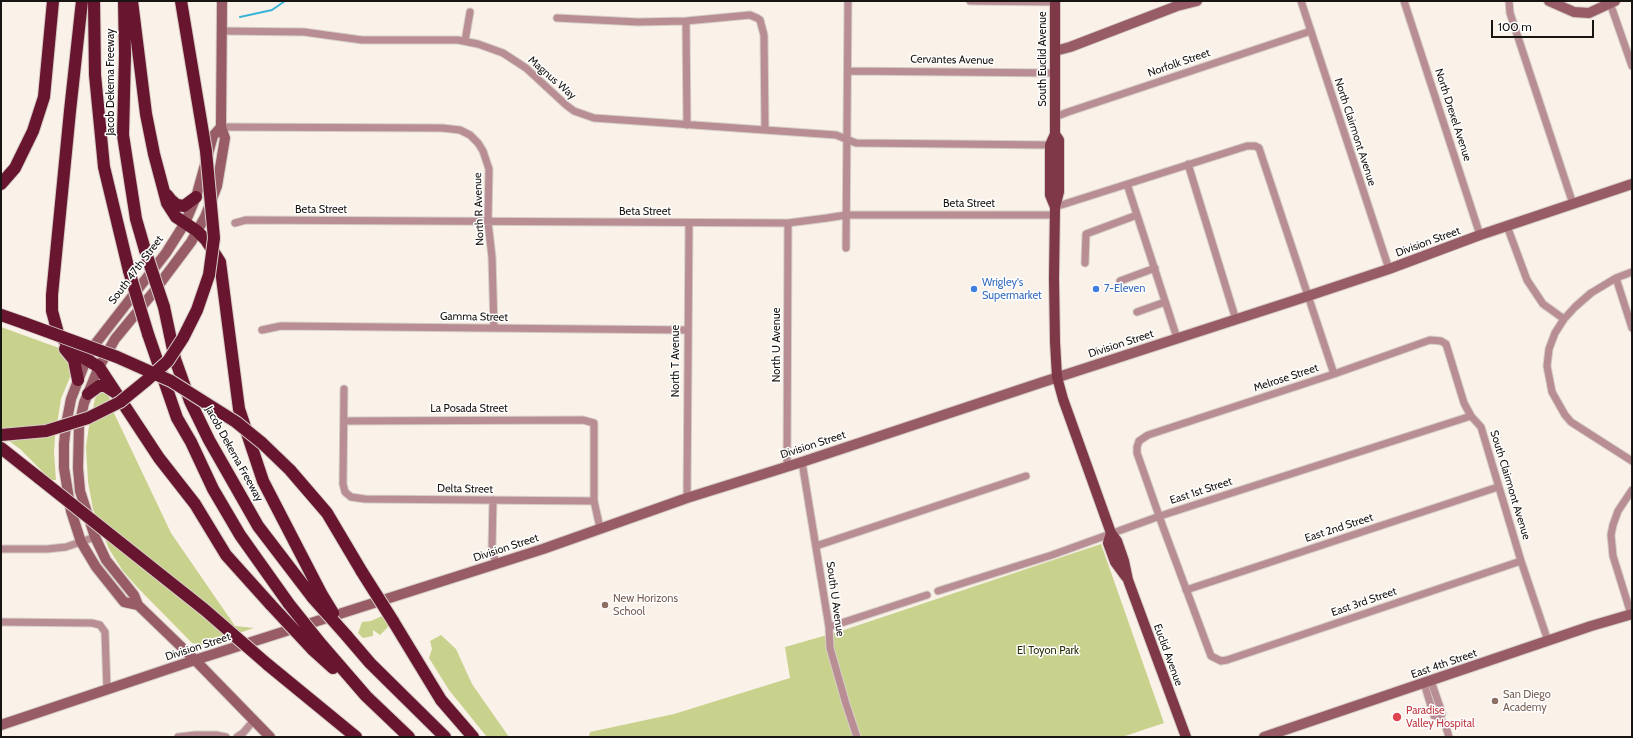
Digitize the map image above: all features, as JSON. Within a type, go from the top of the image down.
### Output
[{"type":"highway","points":[[1,184],[15,168],[33,131],[44,97],[53,1]]},
{"type":"highway","points":[[78,380],[74,360],[66,350],[58,333],[52,311],[52,295],[82,1]]},
{"type":"highway","name":"Jacob Dekema Freeway","points":[[94,1],[95,75],[104,168],[129,272],[148,334],[177,418],[191,442],[213,489],[240,535],[289,604],[316,647],[409,737]]},
{"type":"highway","name":"Jacob Dekema Freeway","points":[[124,1],[125,54],[123,135],[136,219],[164,307],[175,359],[190,401],[209,440],[258,526],[318,597]]},
{"type":"highway","points":[[132,1],[146,114],[154,154],[167,204],[176,217],[197,231],[206,240],[220,262],[239,410],[263,481],[318,597],[346,635],[370,663],[445,737]]},
{"type":"highway","points":[[1,435],[46,431],[88,418],[120,402],[168,361],[183,338],[197,310],[209,275],[214,238],[206,151],[181,1]]},
{"type":"highway","points":[[162,185],[171,200],[177,205],[184,206],[196,197]]},
{"type":"highway","points":[[1,315],[117,357],[171,381],[236,422],[262,443],[290,470],[327,513],[441,700],[473,737]]},
{"type":"highway","points":[[58,333],[74,352],[99,366],[159,458],[195,504],[226,555],[271,605],[316,647]]},
{"type":"highway","points":[[88,394],[99,386],[105,386],[118,395]]},
{"type":"highway","points":[[1,448],[205,610],[267,664],[356,737]]},
{"type":"main road","points":[[222,1],[221,127],[225,138],[217,186],[205,217],[182,254],[152,294],[115,339],[99,366],[84,403],[79,426],[78,468],[80,492],[95,537],[106,560],[134,596],[138,605],[195,660],[270,737]]},
{"type":"main road","name":"South Euclid Avenue","points":[[1055,1],[1055,134]]},
{"type":"main road","points":[[1055,51],[1070,47],[1177,6],[1197,1]]},
{"type":"main road","points":[[1549,1],[1574,12],[1589,13],[1608,3]]},
{"type":"main road","name":"South 47th Street","points":[[138,605],[124,602],[96,567],[81,542],[71,511],[64,468],[66,425],[71,399],[86,360],[103,333],[166,252],[185,223],[196,197],[213,136],[221,127]]},
{"type":"main road","points":[[1055,134],[1050,145],[1050,195],[1055,211]]},
{"type":"main road","points":[[1055,134],[1058,140],[1059,165],[1059,192],[1055,211]]},
{"type":"main road","name":"Division Street","points":[[1,726],[195,660],[543,549],[687,498],[787,467],[1057,377],[1236,320],[1389,269],[1480,235],[1632,184]]},
{"type":"main road","name":"Euclid Avenue","points":[[1055,211],[1054,314],[1057,377],[1063,399],[1111,533],[1108,544],[1115,562],[1128,580],[1186,737]]},
{"type":"main road","name":"East 4th Street","points":[[1264,737],[1596,624],[1632,614]]},
{"type":"street","points":[[846,248],[848,1]]},
{"type":"street","points":[[970,1],[1055,1]]},
{"type":"street","name":"North Clairmont Avenue","points":[[1301,1],[1389,269]]},
{"type":"street","name":"North Drexel Avenue","points":[[1404,1],[1480,235]]},
{"type":"street","points":[[1509,1],[1510,13],[1572,204]]},
{"type":"street","points":[[1608,3],[1632,66]]},
{"type":"street","points":[[465,41],[470,12]]},
{"type":"street","points":[[557,18],[628,22],[686,21],[750,15],[757,18],[760,20],[764,35],[765,129]]},
{"type":"street","points":[[686,21],[687,125]]},
{"type":"street","name":"Magnus Way","points":[[222,31],[304,32],[362,40],[465,41],[478,44],[504,53],[526,68],[574,111],[594,118],[836,135],[856,143],[1050,145]]},
{"type":"street","name":"Norfolk Street","points":[[1055,117],[1311,31]]},
{"type":"street","name":"Cervantes Avenue","points":[[848,70],[1055,73]]},
{"type":"street","name":"North R Avenue","points":[[221,127],[415,129],[431,127],[460,130],[474,139],[483,151],[488,169],[488,222],[492,256],[494,328]]},
{"type":"street","name":"Beta Street","points":[[235,223],[246,220],[788,223],[846,215],[1055,211],[1127,184],[1188,164],[1247,146],[1255,146],[1259,148],[1308,296]]},
{"type":"street","points":[[1188,164],[1236,320]]},
{"type":"street","points":[[1127,184],[1177,338]]},
{"type":"street","points":[[1085,263],[1086,234],[1137,215]]},
{"type":"street","name":"North T Avenue","points":[[687,498],[687,330],[689,223]]},
{"type":"street","name":"North U Avenue","points":[[787,467],[788,223]]},
{"type":"street","points":[[1507,226],[1527,280],[1543,304],[1564,319]]},
{"type":"street","points":[[1120,281],[1154,268]]},
{"type":"street","points":[[1632,272],[1616,278],[1591,293],[1564,319],[1555,333],[1548,358],[1549,383],[1555,400],[1571,422],[1632,461]]},
{"type":"street","points":[[1616,278],[1632,328]]},
{"type":"street","points":[[1308,296],[1334,374]]},
{"type":"street","points":[[1137,312],[1165,302]]},
{"type":"street","name":"Gamma Street","points":[[262,330],[281,326],[687,330]]},
{"type":"street","name":"Melrose Street","points":[[1160,516],[1137,453],[1139,441],[1148,434],[1334,374],[1430,340],[1441,341]]},
{"type":"street","name":"South Clairmont Avenue","points":[[1441,341],[1446,344],[1464,403],[1471,416],[1481,427],[1521,561],[1548,641]]},
{"type":"street","points":[[344,389],[344,421]]},
{"type":"street","name":"East 1st Street","points":[[938,592],[1052,555],[1160,516],[1471,416]]},
{"type":"street","name":"La Posada Street","points":[[344,421],[583,420],[594,423],[594,501]]},
{"type":"street","name":"Delta Street","points":[[344,421],[343,484],[345,492],[351,497],[594,501]]},
{"type":"street","name":"South U Avenue","points":[[802,462],[829,627],[830,648],[857,737]]},
{"type":"street","points":[[816,546],[1026,476]]},
{"type":"street","name":"East 2nd Street","points":[[1186,590],[1498,487]]},
{"type":"street","points":[[1632,490],[1618,511],[1611,535],[1613,556],[1632,614]]},
{"type":"street","points":[[493,500],[492,548],[496,564]]},
{"type":"street","points":[[594,501],[600,528]]},
{"type":"street","points":[[1160,516],[1186,590]]},
{"type":"street","points":[[1,549],[47,549],[66,547],[95,537]]},
{"type":"street","name":"East 3rd Street","points":[[1186,590],[1211,656],[1221,661],[1521,561]]},
{"type":"street","points":[[829,627],[927,595]]},
{"type":"street","points":[[1,622],[92,623],[100,625],[105,632],[107,690]]},
{"type":"street","points":[[1428,682],[1434,716],[1440,718],[1446,727],[1449,737]]},
{"type":"street","points":[[237,737],[243,733],[254,720]]},
{"type":"street","points":[[178,737],[195,735],[216,735],[226,737]]},
{"type":"green space","points":[[1,327],[59,348],[68,359],[72,372],[61,399],[55,436],[54,453],[56,480],[51,480],[20,449],[1,435]]},
{"type":"green space","points":[[100,391],[109,397],[113,411],[171,533],[235,626],[254,628],[203,645],[192,643],[123,571],[109,549],[93,509],[88,482],[86,447],[95,399]]},
{"type":"green space","name":"El Toyon Park","points":[[1101,544],[1164,723],[1122,737],[589,737],[590,732],[674,714],[790,678],[785,647],[841,631]]},
{"type":"green space","points":[[382,616],[389,626],[380,635],[373,630],[373,636],[363,638],[358,633],[362,622],[371,621]]},
{"type":"green space","points":[[441,635],[456,649],[472,684],[509,737],[487,737],[449,690],[429,658],[432,649],[430,641]]},
{"type":"waterway","points":[[240,17],[272,10],[285,1]]},
{"type":"place","name":"Wrigley's Supermarket","points":[[974,289]]},
{"type":"place","name":"7-Eleven","points":[[1096,289]]},
{"type":"place","name":"New Horizons School","points":[[605,605]]},
{"type":"place","name":"San Diego Academy","points":[[1495,701]]},
{"type":"place","name":"Paradise Valley Hospital","points":[[1397,717]]}]
